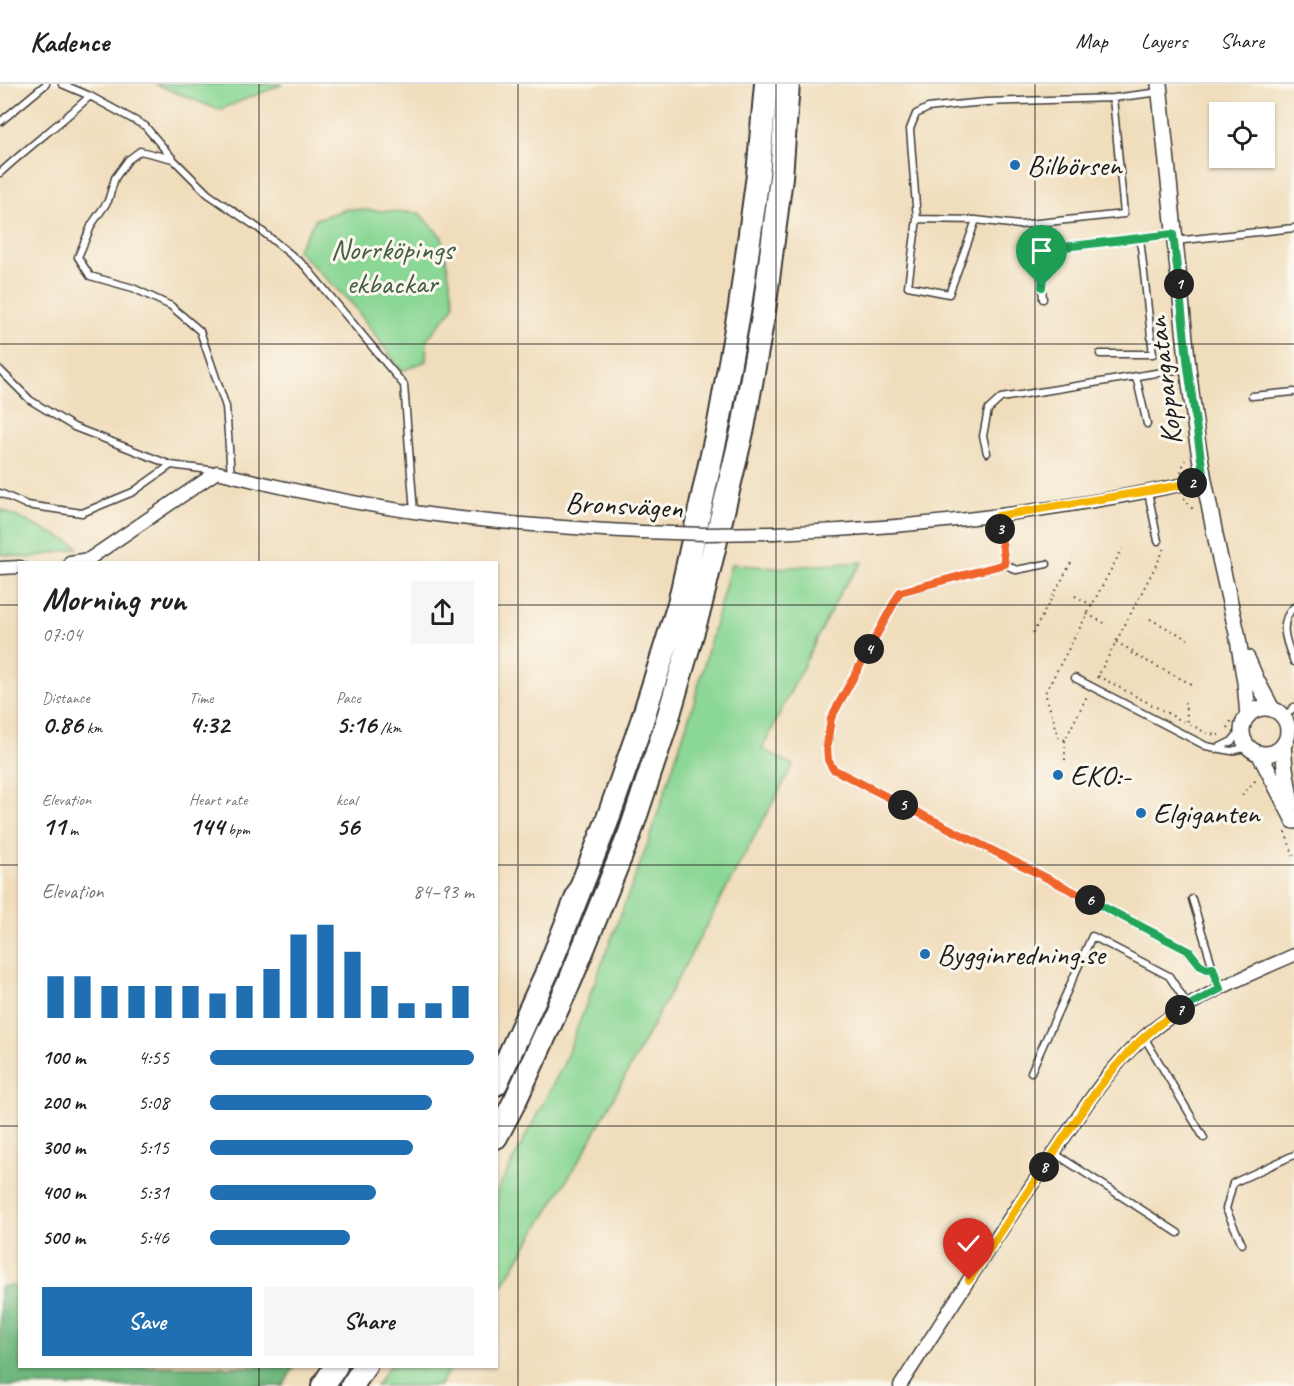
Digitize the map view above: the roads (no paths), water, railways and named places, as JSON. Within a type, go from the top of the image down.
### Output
[{"type":"highway","points":[[498,1080],[548,970],[606,825],[642,721],[678,604],[719,423],[740,306],[758,175],[766,84]]},
{"type":"highway","points":[[498,1133],[570,981],[630,833],[665,728],[700,607],[743,428],[764,311],[781,177],[788,84]]},
{"type":"highway","points":[[323,1386],[335,1368]]},
{"type":"highway","points":[[352,1386],[363,1368]]},
{"type":"street","name":"Koppargatan","points":[[1159,88],[1188,368],[1204,480],[1237,633],[1245,682],[1245,723]]},
{"type":"street","name":"Bronsvägen","points":[[217,472],[320,496],[414,512],[564,528],[706,534],[885,528],[998,516],[1204,480]]},
{"type":"street","points":[[76,561],[89,559],[217,472]]},
{"type":"street","points":[[0,568],[18,567]]},
{"type":"street","name":"Koppargatan","points":[[1237,633],[1257,681],[1284,711]]},
{"type":"street","points":[[1254,750],[1272,753],[1283,745],[1288,732],[1284,711],[1259,709],[1245,723],[1243,736],[1254,750],[1294,820]]},
{"type":"street","points":[[1283,745],[1294,820]]},
{"type":"street","points":[[900,1386],[1053,1153],[1114,1069],[1144,1037],[1177,1011],[1294,955]]},
{"type":"lane","points":[[0,122],[46,84]]},
{"type":"lane","points":[[62,84],[90,96],[145,126],[173,159],[208,194],[258,228],[305,266],[404,386],[414,512]]},
{"type":"lane","points":[[976,220],[949,294],[908,285],[917,219],[910,129],[916,114],[928,108],[987,102],[1113,98],[1159,88]]},
{"type":"lane","points":[[0,173],[90,96]]},
{"type":"lane","points":[[917,219],[976,220],[1019,225],[1124,214],[1113,98]]},
{"type":"lane","points":[[173,159],[140,152],[128,160],[115,178],[108,201],[92,224],[78,257],[90,276],[133,288],[171,306],[200,331],[226,407],[231,475]]},
{"type":"lane","points":[[1043,299],[1044,267],[1064,247],[1140,238],[1294,228]]},
{"type":"lane","points":[[1100,354],[1153,354],[1140,238]]},
{"type":"lane","points":[[987,453],[983,436],[988,410],[1001,398],[1188,368]]},
{"type":"lane","points":[[0,370],[30,400],[74,427],[171,465],[217,472]]},
{"type":"lane","points":[[1136,376],[1147,424]]},
{"type":"lane","points":[[1252,396],[1294,392]]},
{"type":"lane","points":[[0,493],[27,505],[82,513],[133,492],[171,465]]},
{"type":"lane","points":[[1148,491],[1158,541]]},
{"type":"lane","points":[[998,516],[1005,564]]},
{"type":"lane","points":[[1047,564],[1016,570],[1005,564],[900,592],[831,718],[827,746],[828,760],[833,769],[1189,951],[1201,966],[1207,969],[1213,968]]},
{"type":"lane","points":[[1294,607],[1286,618],[1284,630],[1294,662]]},
{"type":"lane","points":[[1075,678],[1206,746],[1231,751],[1254,750]]},
{"type":"lane","points":[[1216,749],[1232,741],[1245,723]]},
{"type":"lane","points":[[1192,899],[1220,989]]},
{"type":"lane","points":[[1031,1072],[1092,936],[1169,976],[1188,1005]]},
{"type":"lane","points":[[1144,1037],[1204,1138]]},
{"type":"lane","points":[[1053,1153],[1178,1233]]},
{"type":"lane","points":[[1242,1244],[1226,1209],[1233,1183],[1294,1155]]},
{"type":"place","name":"Bilbörsen","points":[[1015,165]]},
{"type":"place","name":"EKO:-","points":[[1058,775]]},
{"type":"place","name":"Elgiganten","points":[[1141,813]]},
{"type":"place","name":"Bygginredning.se","points":[[925,954]]},
{"type":"park label","name":"Norrköpings ekbackar","points":[[392,266]]}]
